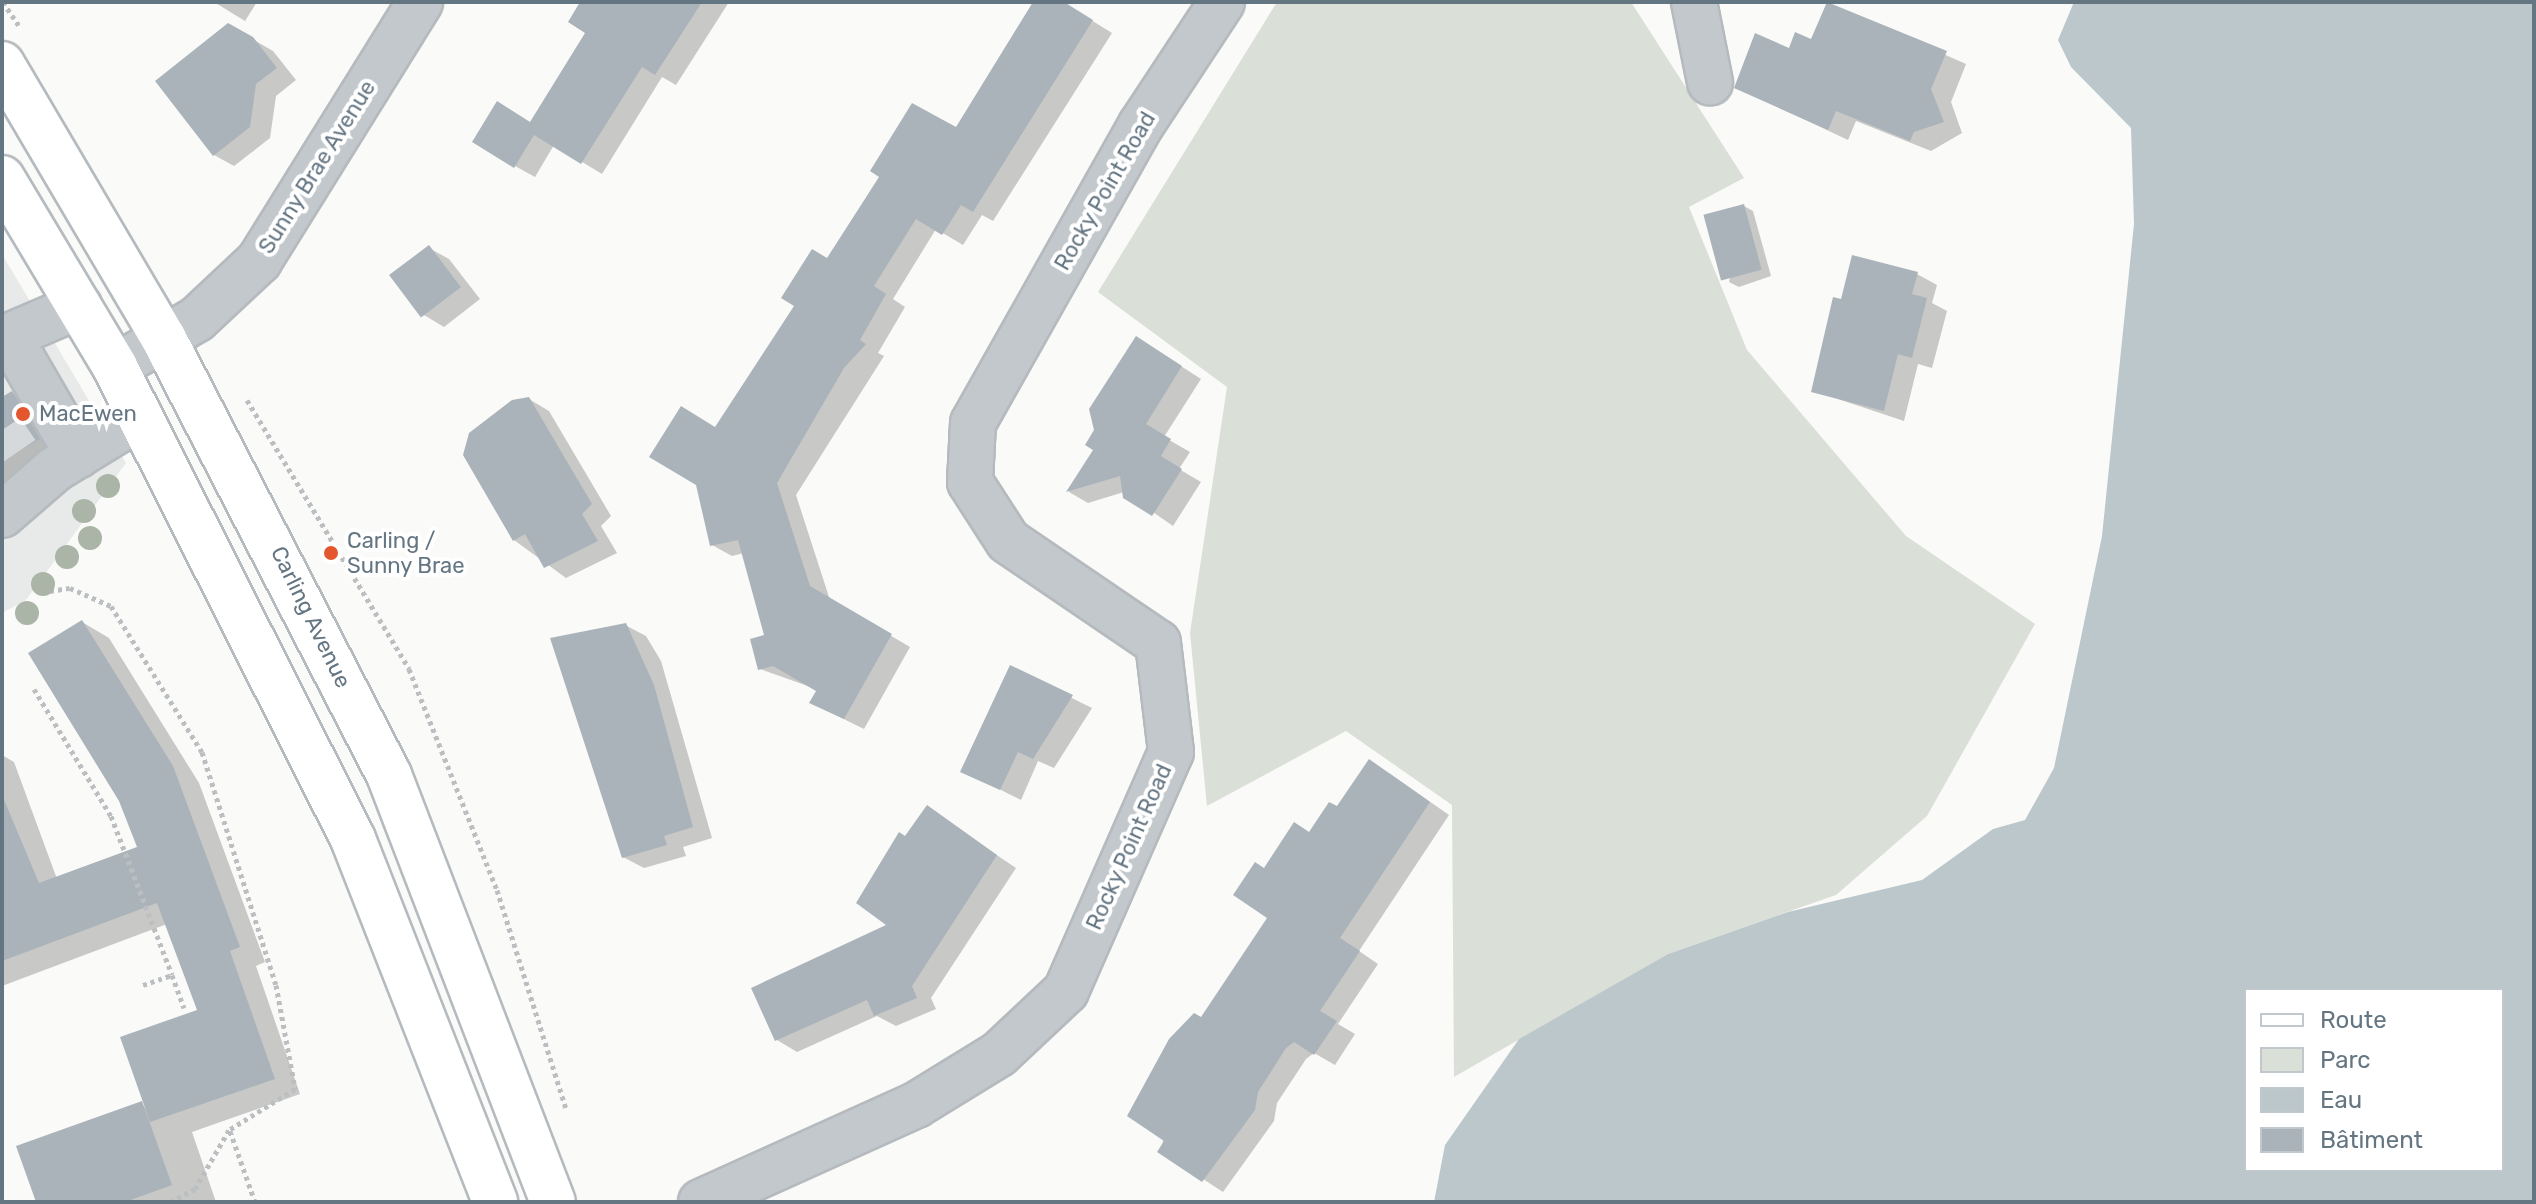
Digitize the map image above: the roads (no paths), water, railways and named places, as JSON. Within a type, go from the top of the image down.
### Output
[{"type":"main road","name":"Carling Avenue","points":[[2,64],[164,339],[389,775],[553,1202]]},
{"type":"main road","points":[[2,178],[115,367],[353,839],[495,1202]]},
{"type":"street","name":"Sunny Brae Avenue","points":[[115,367],[197,319],[259,261],[420,2]]},
{"type":"street","name":"Rocky Point Road","points":[[701,1202],[916,1105],[999,1054],[1055,1002],[1171,752],[1158,643],[1008,541],[970,482],[973,423],[1141,125],[1222,2]]},
{"type":"street","points":[[1694,2],[1710,82]]},
{"type":"street","points":[[78,455],[5,337],[79,306]]},
{"type":"street","points":[[2,515],[27,469],[78,455],[140,417]]},
{"type":"water","points":[[2074,2],[2534,2],[2534,1202],[1434,1202],[1445,1145],[1519,1039],[1668,954],[1788,912],[1922,880],[1993,829],[2025,820],[2054,768],[2102,536],[2134,224],[2131,128],[2071,67],[2058,40]]},
{"type":"tunnel","points":[[2,430],[17,452]]},
{"type":"place","name":"MacEwen","points":[[23,414]]},
{"type":"place","name":"Carling / Sunny Brae","points":[[331,553]]}]
